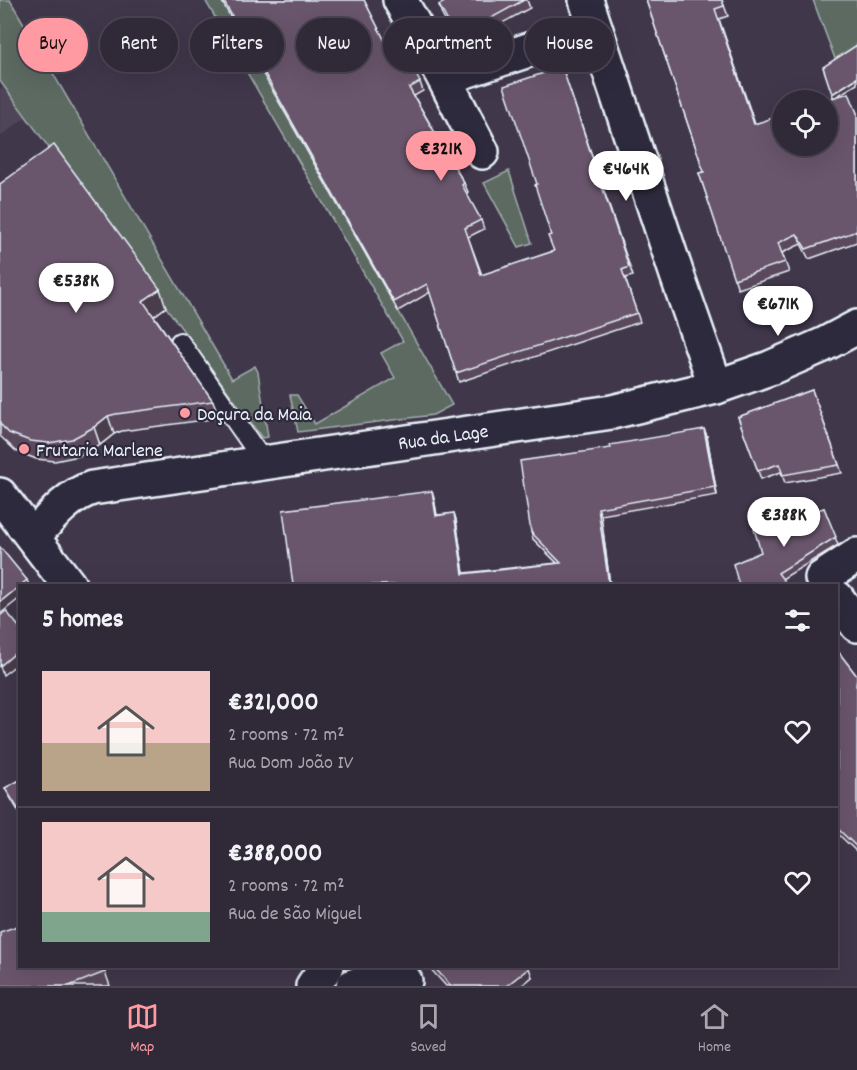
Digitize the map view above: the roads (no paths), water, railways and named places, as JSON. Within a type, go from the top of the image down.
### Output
[{"type":"street","points":[[400,0],[482,152]]},
{"type":"street","points":[[444,78],[591,14],[676,275],[716,387]]},
{"type":"street","name":"Rua da Lage","points":[[33,537],[65,502],[80,492],[92,488],[612,412],[716,387],[770,368],[857,327]]},
{"type":"street","points":[[0,495],[68,584]]},
{"type":"street","points":[[826,584],[857,555]]},
{"type":"street","points":[[838,603],[857,625]]},
{"type":"street","points":[[313,986],[326,968]]},
{"type":"street","points":[[353,986],[364,982],[402,978]]},
{"type":"lane","points":[[180,342],[264,462]]},
{"type":"place","name":"Doçura da Maia","points":[[185,413]]},
{"type":"place","name":"Frutaria Marlene","points":[[24,449]]}]
